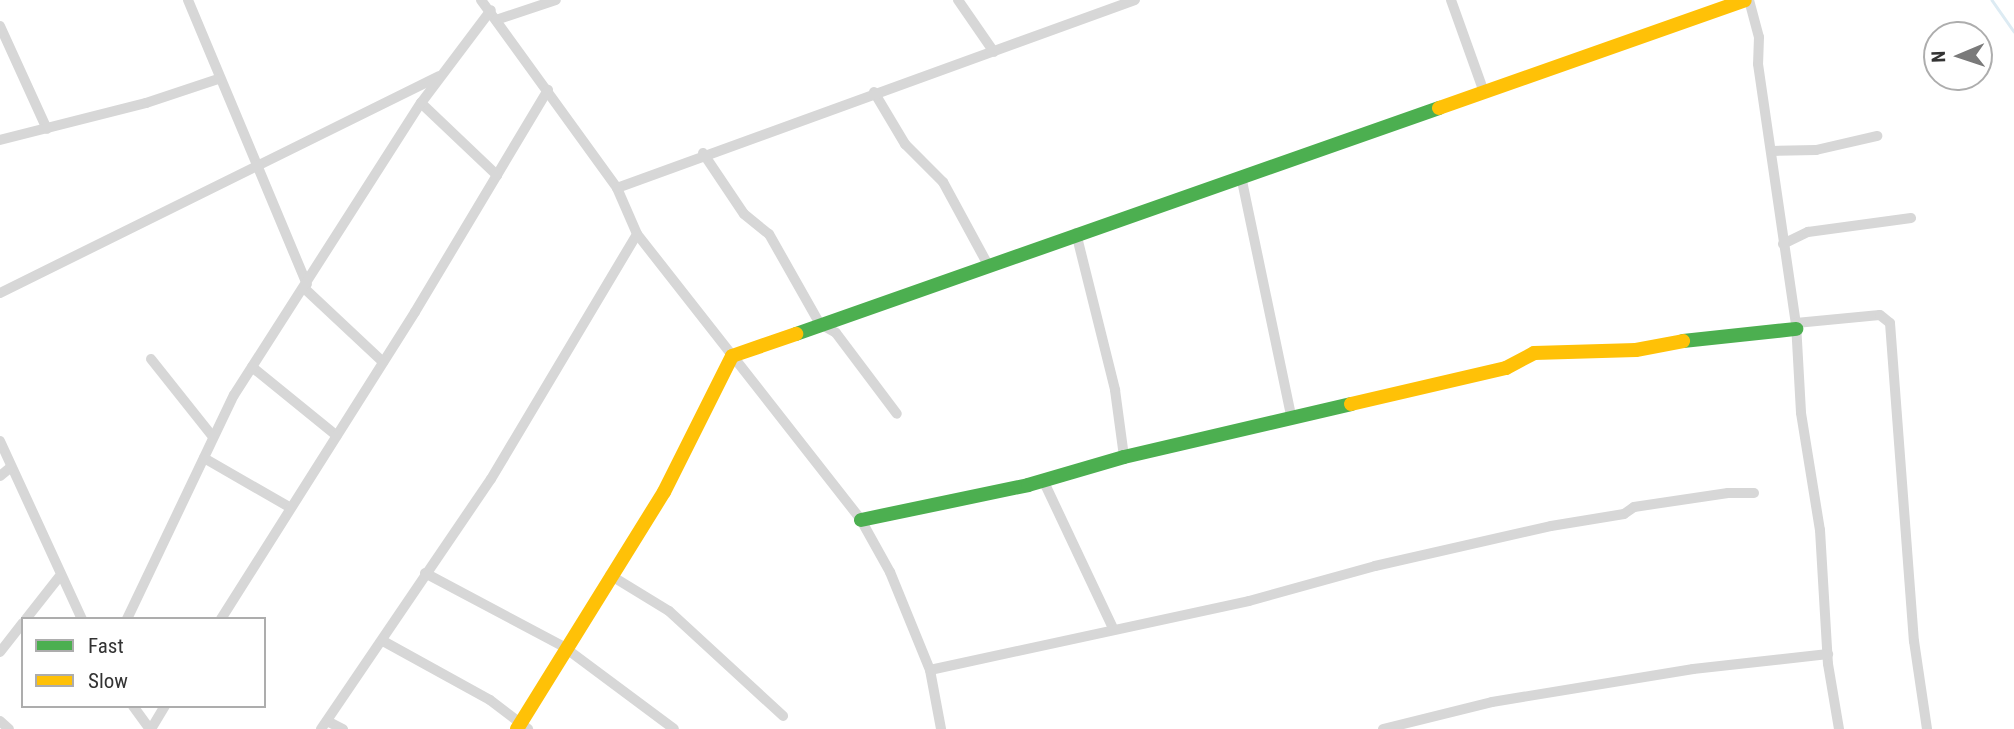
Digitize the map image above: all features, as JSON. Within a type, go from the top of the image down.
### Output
[{"type":"street","points":[[188,0],[218,79],[305,286],[383,362]]},
{"type":"street","points":[[481,0],[617,188],[637,234],[860,520],[890,572],[930,670],[941,729]]},
{"type":"street","points":[[128,617],[204,458],[252,367],[421,103],[441,75],[494,15],[556,0]]},
{"type":"street","points":[[958,0],[994,52]]},
{"type":"street","points":[[617,188],[703,153],[1135,0]]},
{"type":"street","points":[[1451,0],[1484,92]]},
{"type":"street","points":[[383,640],[490,701],[522,727],[564,647],[664,492],[732,356],[1076,233],[1747,0],[1759,37],[1758,64],[1796,326],[1801,413],[1820,530],[1828,654],[1839,729]]},
{"type":"street","points":[[0,26],[47,129]]},
{"type":"street","points":[[0,293],[256,164],[441,75]]},
{"type":"street","points":[[0,139],[47,129],[218,79]]},
{"type":"street","points":[[222,617],[383,362],[548,90]]},
{"type":"street","points":[[874,92],[905,144],[943,182],[988,265]]},
{"type":"street","points":[[421,103],[497,175]]},
{"type":"street","points":[[1772,150],[1816,150],[1877,136]]},
{"type":"street","points":[[703,153],[744,214],[769,234],[820,324],[836,333],[897,414]]},
{"type":"street","points":[[1241,176],[1291,416]]},
{"type":"street","points":[[1783,244],[1808,232],[1911,218]]},
{"type":"street","points":[[1076,233],[1115,390],[1124,457]]},
{"type":"street","points":[[343,729],[324,725],[491,479],[637,234]]},
{"type":"street","points":[[860,520],[1043,480],[1291,416],[1506,368],[1534,353],[1636,350],[1717,335],[1880,315],[1890,323],[1914,641],[1927,729]]},
{"type":"street","points":[[150,359],[214,438]]},
{"type":"street","points":[[252,367],[337,436]]},
{"type":"street","points":[[0,441],[60,577],[81,617]]},
{"type":"street","points":[[204,458],[291,508]]},
{"type":"street","points":[[0,477],[11,467]]},
{"type":"street","points":[[1043,480],[1114,628]]},
{"type":"street","points":[[930,670],[1000,658],[1114,628],[1250,601],[1375,566],[1550,526],[1624,514],[1634,508],[1728,493],[1754,493]]},
{"type":"street","points":[[425,573],[564,647],[674,729]]},
{"type":"street","points":[[610,575],[669,611],[783,716]]},
{"type":"street","points":[[28,617],[60,577]]},
{"type":"street","points":[[0,652],[21,626]]},
{"type":"street","points":[[1383,729],[1492,702],[1693,669],[1828,654]]},
{"type":"street","points":[[135,708],[153,728],[164,708]]},
{"type":"street","points":[[0,721],[9,729]]},
{"type":"waterway","points":[[1992,0],[2014,31]]},
{"type":"traffic: fast","points":[[796,334],[1439,108]]},
{"type":"traffic: fast","points":[[1683,341],[1796,329]]},
{"type":"traffic: fast","points":[[861,520],[1028,485],[1124,457],[1351,404]]},
{"type":"traffic: slow","points":[[1439,108],[1745,0]]},
{"type":"traffic: slow","points":[[517,729],[664,492],[732,356],[796,334]]},
{"type":"traffic: slow","points":[[1351,404],[1506,368],[1534,353],[1636,350],[1683,341]]}]
